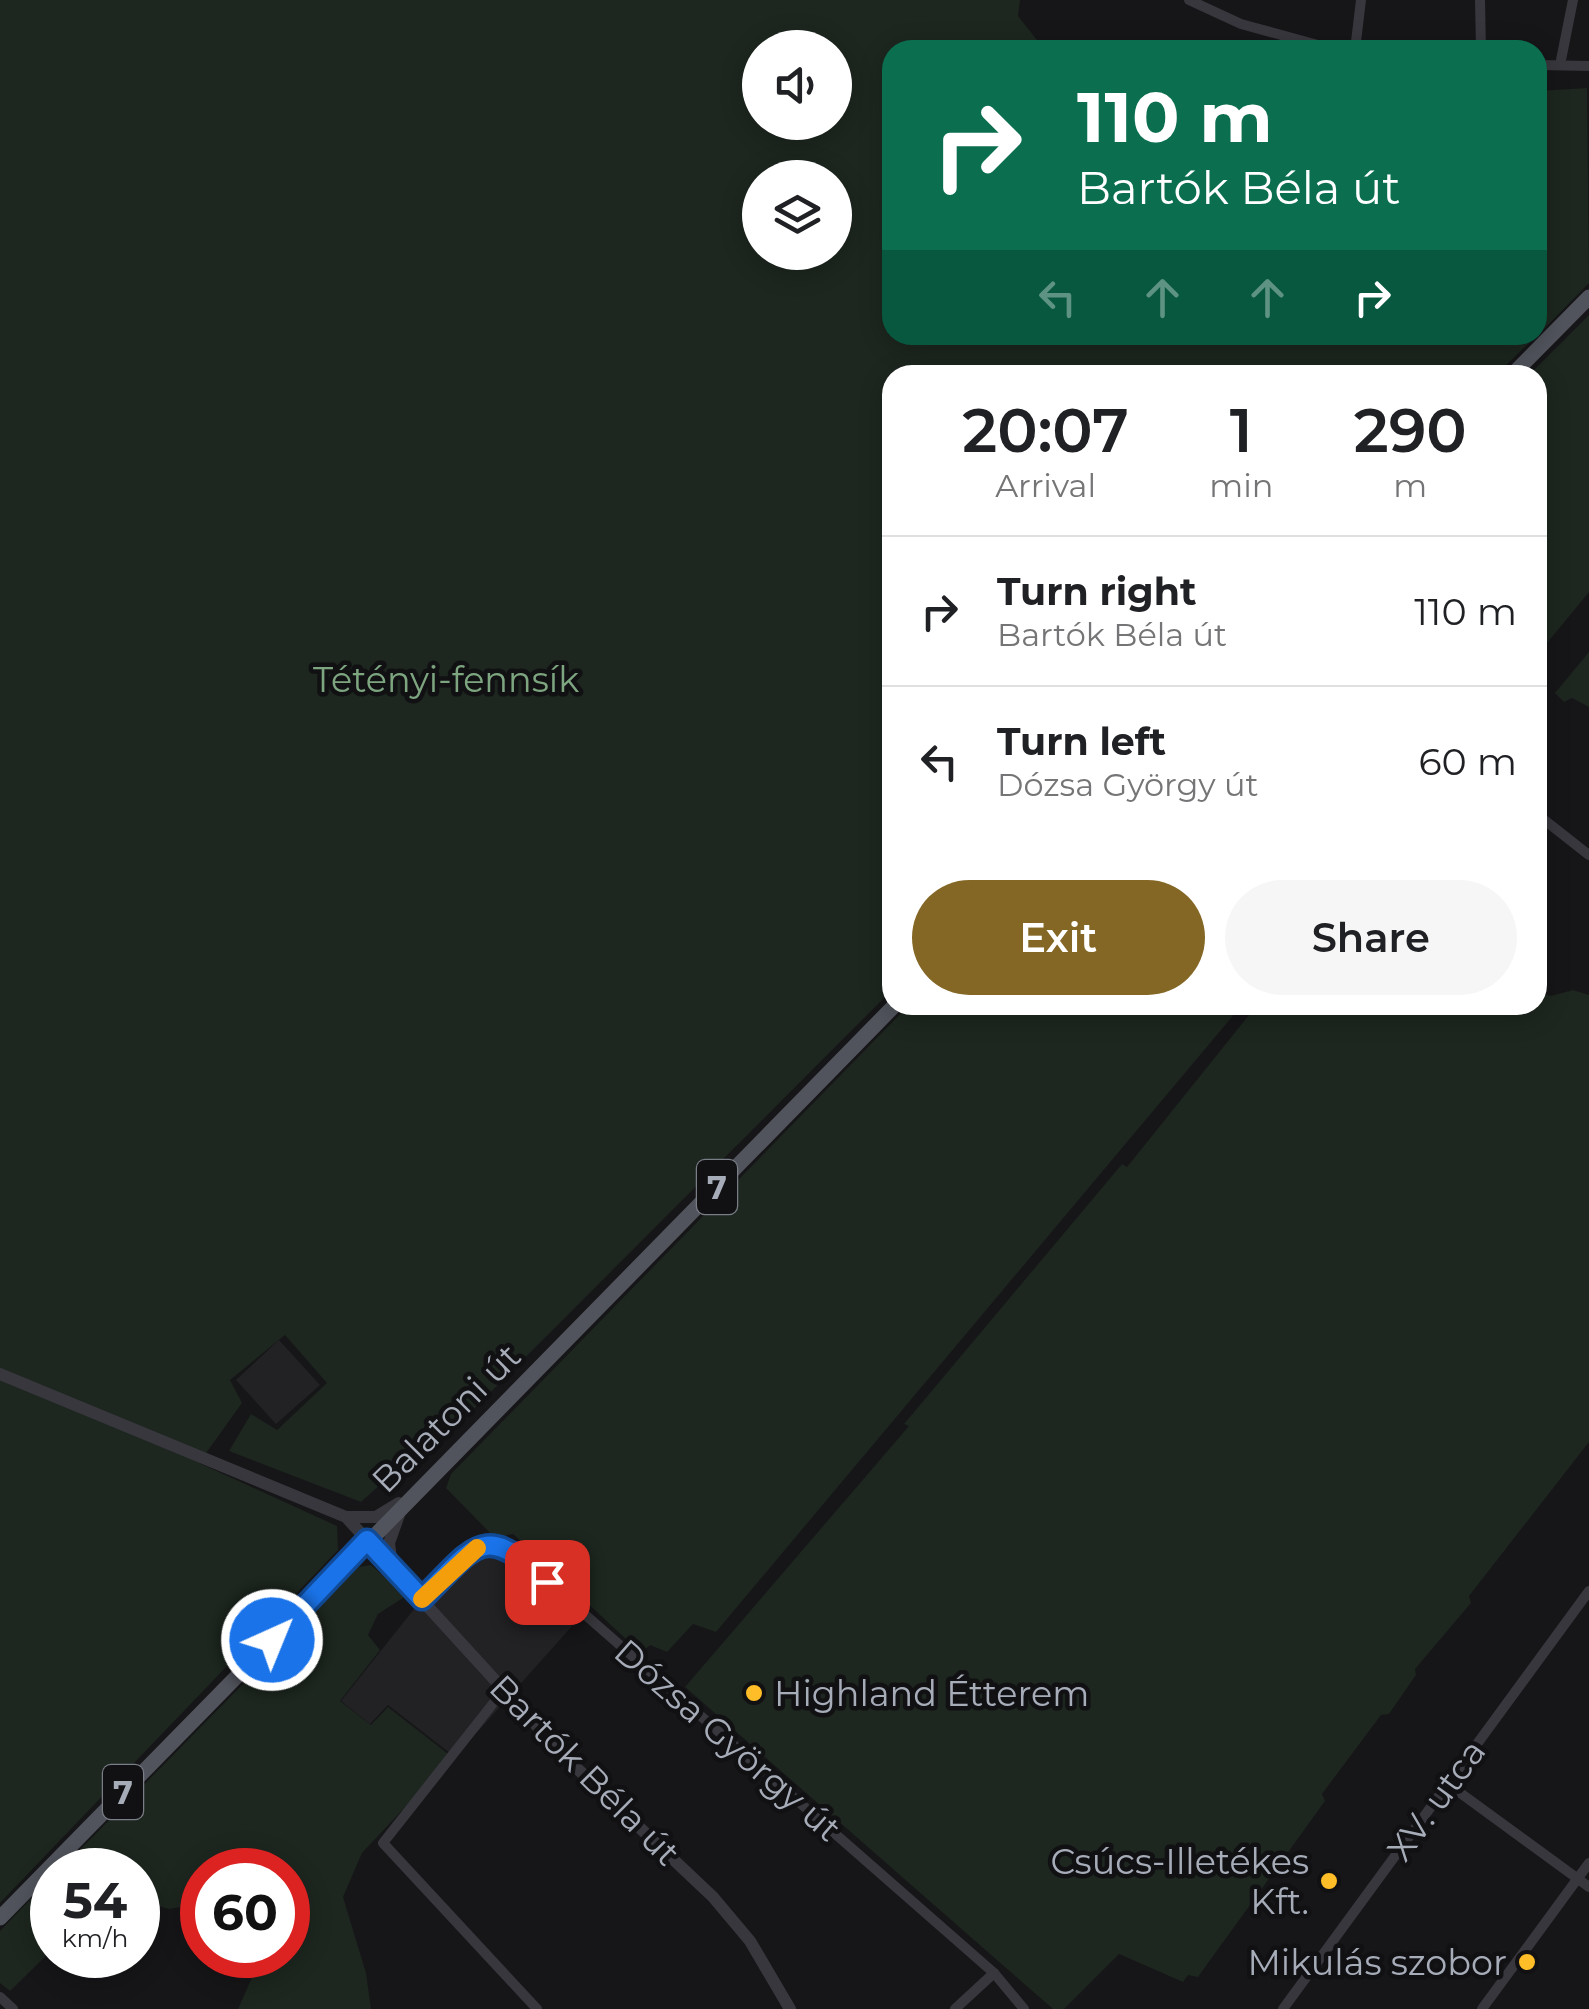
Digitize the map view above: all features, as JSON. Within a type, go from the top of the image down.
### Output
[{"type":"main road","points":[[1547,340],[1589,297]]},
{"type":"main road","points":[[1522,365],[1542,345]]},
{"type":"main road","name":"Balatoni út","points":[[0,1918],[407,1498],[885,1015]]},
{"type":"street","points":[[1189,0],[1241,24],[1299,40]]},
{"type":"street","points":[[1355,40],[1361,0]]},
{"type":"street","points":[[1480,0],[1482,40]]},
{"type":"street","points":[[1560,65],[1574,0]]},
{"type":"street","points":[[1547,65],[1589,66]]},
{"type":"street","points":[[1547,822],[1589,856]]},
{"type":"street","points":[[0,1374],[346,1517],[376,1517],[407,1498]]},
{"type":"street","points":[[393,1567],[389,1542],[407,1498]]},
{"type":"street","points":[[346,1517],[367,1540]]},
{"type":"street","name":"Bartók Béla út","points":[[367,1540],[506,1696],[713,1897],[750,1941],[790,2009]]},
{"type":"street","name":"Dózsa György út","points":[[422,1599],[473,1550],[499,1544],[509,1548],[994,1973],[1024,2009]]},
{"type":"street","name":"XV. utca","points":[[1283,2009],[1589,1591]]},
{"type":"street","points":[[506,1696],[495,1701],[383,1843],[537,2009]]},
{"type":"street","points":[[1448,1784],[1589,1887]]},
{"type":"street","points":[[1482,2009],[1589,1863]]},
{"type":"street","points":[[955,2009],[994,1973]]},
{"type":"street","points":[[0,1997],[13,2009]]},
{"type":"shaded area","points":[[279,1340],[320,1385],[276,1424],[236,1380]]},
{"type":"shaded area","points":[[499,1545],[582,1615],[455,1757],[388,1705],[370,1724],[341,1701],[422,1599],[465,1556]]},
{"type":"green space","name":"Tétényi-fennsík","points":[[0,0],[1020,0],[1018,16],[1037,40],[882,40],[882,345],[1527,345],[1506,365],[882,365],[882,1000],[425,1458],[417,1452],[361,1502],[229,1451],[251,1414],[277,1430],[327,1383],[285,1335],[230,1380],[242,1403],[199,1463],[337,1526],[338,1550],[53,1848],[30,1848],[30,1872],[0,1903]]},
{"type":"green space","points":[[1587,88],[1589,283],[1547,326],[1547,90]]},
{"type":"green space","points":[[1589,315],[1589,592],[1547,643],[1547,365],[1539,365]]},
{"type":"green space","points":[[1589,652],[1589,707],[1572,698],[1564,702],[1555,693]]},
{"type":"green space","points":[[1573,990],[1589,995],[1589,1442],[1469,1596],[1471,1603],[1415,1669],[1416,1675],[1389,1714],[1381,1715],[1322,1794],[1325,1801],[1198,1977],[1188,1975],[1183,1982],[1119,1954],[1064,2009],[1053,2009],[685,1687],[909,1426],[904,1424],[1122,1164],[1127,1167],[1249,1015],[1547,1015],[1547,995]]},
{"type":"green space","points":[[899,1015],[1234,1015],[716,1632],[693,1624],[667,1652],[650,1645],[641,1653],[513,1534],[495,1538],[446,1488],[451,1474]]},
{"type":"green space","points":[[371,1565],[406,1596],[378,1614],[368,1635],[380,1650],[340,1701],[371,1725],[388,1707],[452,1757],[362,1853],[343,1897],[366,1973],[371,2009],[238,2009],[252,1978],[310,1978],[310,1848],[180,1848],[180,1907],[169,1909],[160,1906],[160,1848],[82,1848],[358,1567]]},
{"type":"green space","points":[[30,1900],[30,1971],[10,1991],[0,1983],[0,1931]]},
{"type":"slow traffic","points":[[422,1599],[477,1548]]},
{"type":"place","name":"Highland Étterem","points":[[754,1693]]},
{"type":"place","name":"Csúcs-Illetékes Kft.","points":[[1329,1881]]},
{"type":"place","name":"Mikulás szobor","points":[[1527,1962]]},
{"type":"route","points":[[272,1640],[367,1540],[422,1599],[465,1556],[484,1546],[499,1544],[509,1548],[547,1582]]}]
